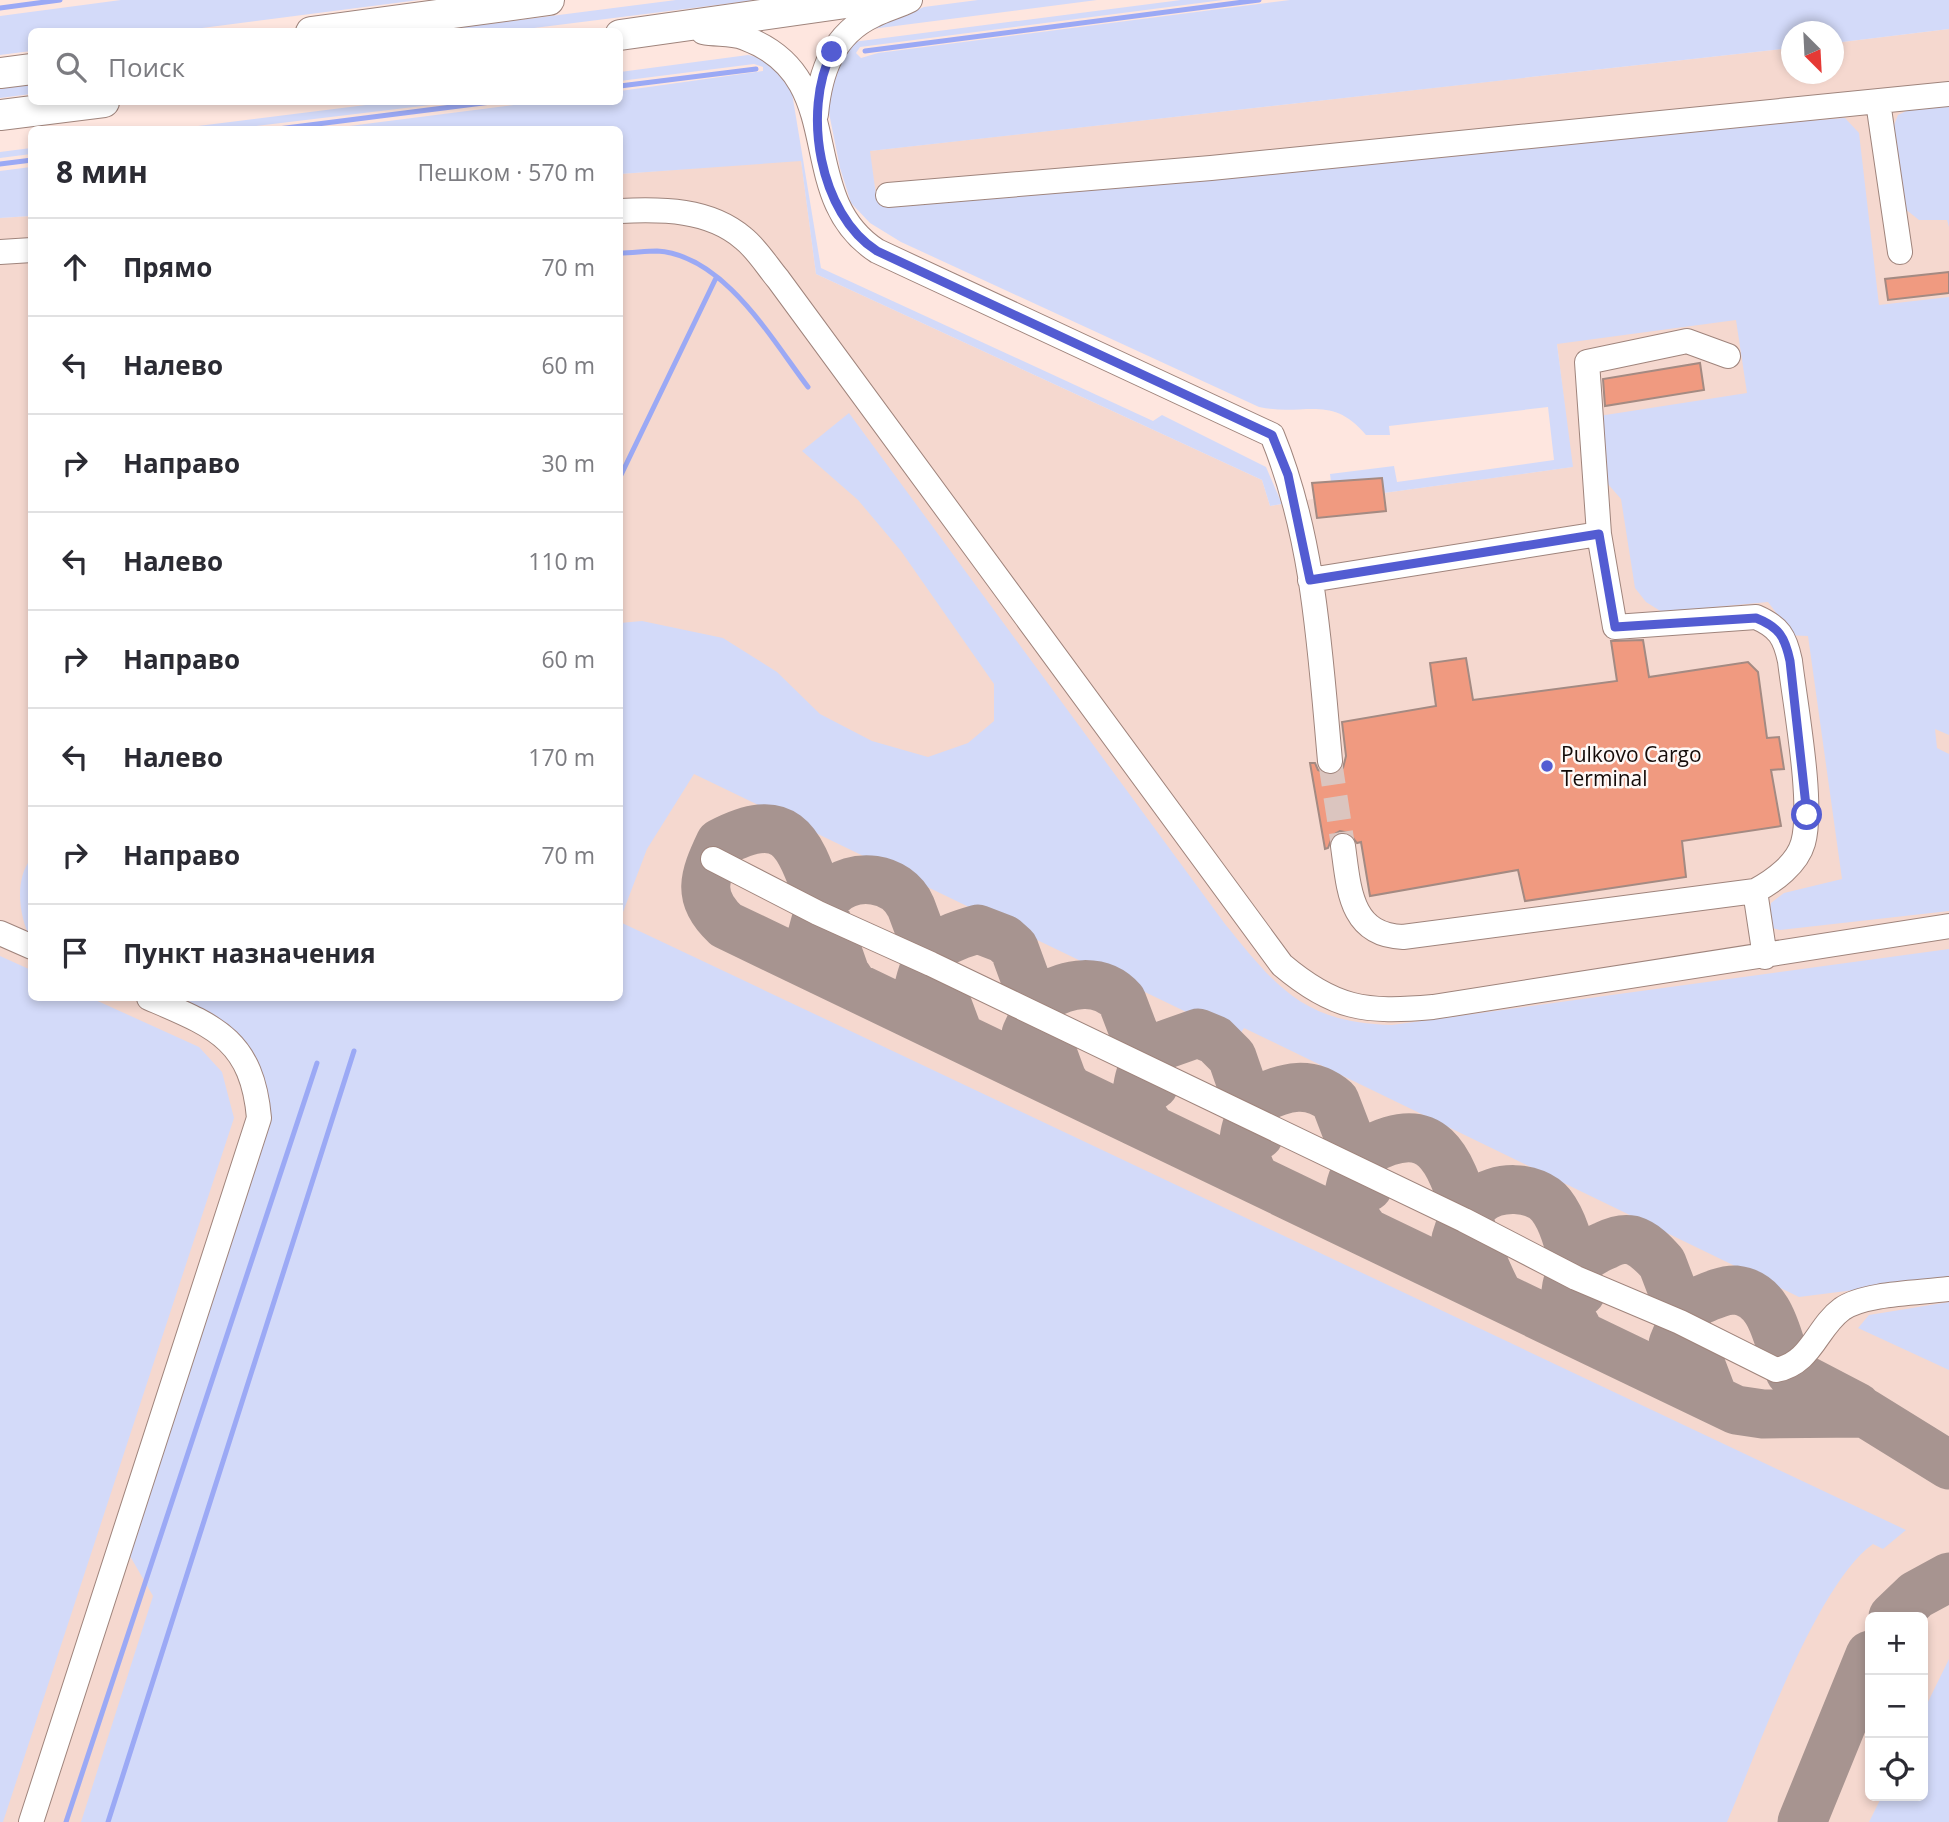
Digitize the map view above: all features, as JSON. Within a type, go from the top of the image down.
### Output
[{"type":"main road","points":[[341,28],[549,0]]},
{"type":"main road","points":[[623,35],[867,0]]},
{"type":"main road","points":[[0,73],[28,70]]},
{"type":"main road","points":[[0,115],[80,105]]},
{"type":"street","points":[[816,115],[825,66],[842,38],[875,15],[910,0]]},
{"type":"street","points":[[681,27],[710,34],[732,34],[766,49],[797,77],[816,115],[828,186],[843,217],[859,240],[877,251],[1272,435],[1288,475],[1310,580],[1322,665],[1330,761]]},
{"type":"street","points":[[888,195],[1211,168],[1949,94]]},
{"type":"street","points":[[1878,102],[1900,252]]},
{"type":"street","points":[[623,211],[658,210],[718,220],[745,239],[778,279],[1282,965],[1307,986],[1332,1000],[1361,1008],[1399,1010],[1765,957],[1949,926]]},
{"type":"street","points":[[0,252],[28,250]]},
{"type":"street","points":[[1343,846],[1357,913],[1371,930],[1389,937],[1755,891],[1785,871],[1803,845],[1807,815],[1785,638],[1773,625],[1756,618],[1615,627],[1599,534],[1587,362],[1686,341],[1728,356]]},
{"type":"street","points":[[1310,580],[1599,534]]},
{"type":"street","points":[[712,859],[818,913],[931,964],[1464,1220],[1576,1278],[1680,1322],[1776,1370],[1788,1368],[1802,1359],[1839,1311],[1855,1301],[1949,1289]]},
{"type":"street","points":[[1755,891],[1765,957]]},
{"type":"street","points":[[0,933],[28,945]]},
{"type":"street","points":[[31,1822],[259,1118],[257,1092],[250,1072],[226,1036],[206,1022],[156,1001]]},
{"type":"shaded area","points":[[121,0],[419,0],[202,28],[28,28],[28,51],[0,55],[0,16]]},
{"type":"shaded area","points":[[676,0],[757,0],[534,28],[457,28]]},
{"type":"shaded area","points":[[978,0],[1097,0],[872,29],[924,7]]},
{"type":"shaded area","points":[[1181,0],[1223,0],[860,47],[856,53],[861,58],[878,53],[1290,0],[1949,0],[1949,29],[1844,42],[1844,21],[1781,21],[1781,49],[870,151],[876,195],[1845,118],[1859,133],[1879,305],[1949,297],[1949,735],[1935,729],[1937,748],[1949,754],[1949,911],[1780,930],[1772,928],[1768,923],[1771,903],[1784,893],[1842,879],[1808,636],[1784,635],[1780,618],[1768,602],[1662,612],[1646,602],[1635,588],[1621,499],[1607,483],[1599,416],[1747,393],[1736,320],[1557,344],[1573,467],[1384,493],[1381,478],[1331,482],[1330,474],[1394,466],[1397,482],[1554,460],[1548,407],[1389,426],[1390,435],[1366,435],[1353,422],[1329,410],[1259,407],[901,242],[870,223],[851,203],[840,168],[829,113],[827,80],[853,42]]},
{"type":"shaded area","points":[[1949,29],[1949,1822],[0,1822],[0,218],[28,216],[28,1001],[623,1001],[623,174],[801,160],[816,274],[1262,480],[1270,506],[1313,499],[1318,518],[1386,511],[1384,493],[1572,467],[1557,344],[876,196],[869,151],[1781,49],[1781,84],[1844,84],[1844,42]]},
{"type":"shaded area","points":[[748,55],[763,60],[774,68],[792,93],[821,268],[1153,421],[1162,415],[1266,467],[1282,504],[1270,506],[1262,480],[816,274],[801,161],[623,174],[623,126],[349,126],[514,105],[623,105],[623,91],[763,71],[763,67],[754,64],[623,81],[623,72]]},
{"type":"shaded area","points":[[28,83],[28,94],[0,98],[0,87]]},
{"type":"shaded area","points":[[1949,104],[1949,227],[1947,220],[1919,220],[1899,204],[1889,138],[1898,115],[1912,108]]},
{"type":"shaded area","points":[[366,105],[430,105],[256,126],[198,126]]},
{"type":"shaded area","points":[[28,148],[28,154],[0,158],[0,152]]},
{"type":"shaded area","points":[[28,167],[28,216],[0,218],[0,171]]},
{"type":"shaded area","points":[[849,413],[1225,924],[1277,984],[1314,1009],[1362,1023],[1392,1025],[1949,949],[1949,1278],[1799,1297],[1244,1028],[1238,1037],[694,774],[647,849],[623,912],[623,623],[642,621],[723,638],[777,672],[820,714],[872,741],[928,757],[968,743],[994,721],[994,684],[901,551],[858,500],[802,451]]},
{"type":"shaded area","points":[[28,864],[28,932],[20,899]]},
{"type":"shaded area","points":[[623,923],[1906,1530],[1883,1549],[1873,1544],[1852,1565],[1830,1595],[1790,1673],[1727,1822],[81,1822],[153,1596],[126,1549],[263,1113],[247,1055],[168,1001],[623,1001]]},
{"type":"shaded area","points":[[0,956],[28,969],[28,1001],[98,1001],[199,1047],[222,1072],[234,1118],[3,1822],[0,1822]]},
{"type":"shaded area","points":[[1949,1302],[1949,1370],[1858,1328],[1869,1315]]},
{"type":"shaded area","points":[[1949,1659],[1949,1822],[1869,1822],[1880,1801],[1928,1801],[1928,1702]]},
{"type":"building","points":[[1949,272],[1949,293],[1888,300],[1885,279]]},
{"type":"building","points":[[1700,363],[1704,390],[1605,406],[1603,379]]},
{"type":"building","points":[[1382,478],[1386,511],[1317,518],[1312,483]]},
{"type":"building","name":"Pulkovo Cargo Terminal","points":[[1643,640],[1649,677],[1748,662],[1758,672],[1767,738],[1779,737],[1784,769],[1771,770],[1781,826],[1682,841],[1686,877],[1525,901],[1518,870],[1370,896],[1361,842],[1357,843],[1349,833],[1340,831],[1333,835],[1328,848],[1325,849],[1310,763],[1315,763],[1318,770],[1331,776],[1343,768],[1346,756],[1342,722],[1436,706],[1430,663],[1466,658],[1473,700],[1617,681],[1611,641]]},
{"type":"waterway","points":[[0,8],[60,0]]},
{"type":"waterway","points":[[865,51],[1259,0]]},
{"type":"waterway","points":[[623,86],[756,69]]},
{"type":"waterway","points":[[302,126],[467,105]]},
{"type":"waterway","points":[[0,164],[28,160]]},
{"type":"waterway","points":[[623,253],[657,251],[681,256],[704,267],[725,283],[744,303],[808,387]]},
{"type":"waterway","points":[[623,471],[716,278]]},
{"type":"waterway","points":[[108,1822],[354,1051]]},
{"type":"waterway","points":[[66,1822],[317,1063]]},
{"type":"taxiway","points":[[853,985],[845,973],[811,876],[796,845],[786,835],[775,830],[760,829],[742,833],[720,843],[710,866],[706,886],[710,905],[726,925],[1736,1410],[1763,1414],[1865,1413],[1949,1465]]},
{"type":"taxiway","points":[[812,935],[823,903],[840,887],[851,882],[874,880],[896,889],[911,907],[959,1036]]},
{"type":"taxiway","points":[[919,986],[932,953],[945,941],[978,929],[1004,939],[1014,948],[1062,1079],[1068,1088]]},
{"type":"taxiway","points":[[1026,1034],[1042,999],[1052,993],[1073,986],[1094,985],[1104,988],[1122,1001],[1154,1085]]},
{"type":"taxiway","points":[[1151,1128],[1140,1109],[1137,1090],[1150,1050],[1198,1033],[1215,1040],[1232,1057],[1259,1135]]},
{"type":"taxiway","points":[[1255,1178],[1246,1157],[1244,1139],[1258,1100],[1278,1091],[1298,1087],[1317,1090],[1335,1101],[1368,1187]]},
{"type":"taxiway","points":[[1365,1231],[1349,1200],[1355,1173],[1367,1151],[1391,1141],[1411,1138],[1426,1142],[1438,1151],[1448,1165],[1482,1259],[1498,1294]]},
{"type":"taxiway","points":[[1456,1239],[1466,1214],[1485,1196],[1504,1190],[1535,1194],[1544,1198],[1557,1214],[1581,1292]]},
{"type":"taxiway","points":[[1577,1328],[1570,1315],[1566,1290],[1574,1268],[1593,1251],[1609,1244],[1625,1239],[1637,1242],[1662,1263],[1713,1397]]},
{"type":"taxiway","points":[[1673,1344],[1689,1305],[1725,1291],[1736,1290],[1749,1294],[1759,1301],[1773,1322],[1790,1372],[1857,1407]]},
{"type":"taxiway","points":[[1898,1612],[1916,1595],[1949,1577]]},
{"type":"taxiway","points":[[1802,1822],[1865,1667]]},
{"type":"tunnel","points":[[1330,761],[1343,846]]},
{"type":"place","name":"Pulkovo Cargo Terminal","points":[[1547,766]]},
{"type":"route","points":[[832,52],[820,82],[816,115],[828,186],[843,217],[859,240],[877,251],[1272,435],[1288,475],[1310,580],[1599,534],[1615,627],[1756,618],[1773,625],[1785,638],[1790,661],[1807,815]]}]
